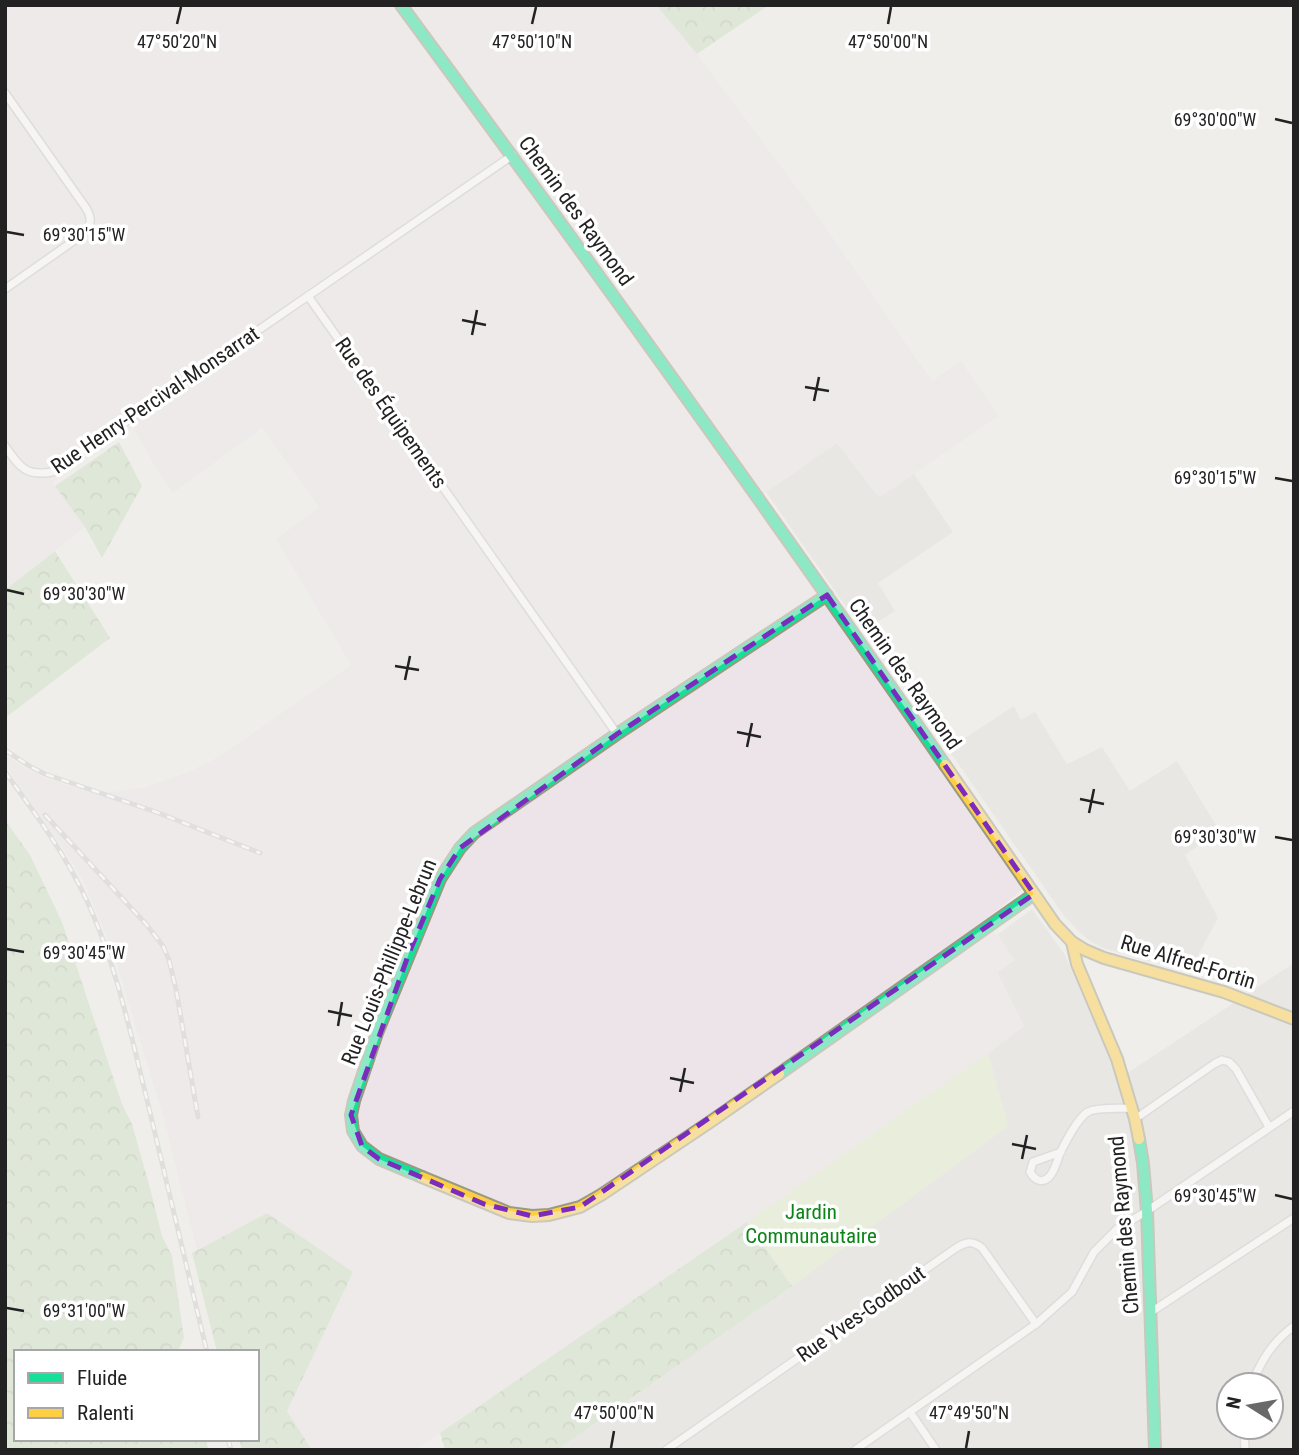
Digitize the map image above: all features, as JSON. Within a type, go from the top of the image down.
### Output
[{"type":"street","name":"Chemin des Raymond","points":[[401,5],[513,155],[827,595],[1055,924],[1072,942],[1077,964],[1113,1049],[1133,1114],[1143,1163],[1155,1450]]},
{"type":"street","points":[[5,93],[86,208],[91,222],[82,235],[5,289]]},
{"type":"street","points":[[308,296],[513,155]]},
{"type":"street","name":"Rue Henry-Percival-Monsarrat","points":[[5,446],[23,469],[32,473],[52,472],[308,296]]},
{"type":"street","name":"Rue des Équipements","points":[[308,296],[617,734]]},
{"type":"street","name":"Rue Louis-Phillippe-Lebrun","points":[[827,595],[617,734],[474,833],[440,879],[377,1033],[351,1115],[353,1131],[362,1146],[379,1159],[509,1213],[549,1215],[580,1207],[710,1122],[1034,894]]},
{"type":"street","name":"Rue Alfred-Fortin","points":[[1072,942],[1104,958],[1227,992],[1294,1019]]},
{"type":"street","points":[[1061,1152],[1033,1162],[1030,1172],[1036,1180],[1049,1177],[1076,1125],[1087,1112],[1133,1114],[1222,1060],[1229,1062],[1236,1069],[1269,1127]]},
{"type":"street","points":[[855,1450],[1036,1324],[1072,1292],[1094,1252],[1117,1229],[1294,1111]]},
{"type":"street","points":[[1151,1312],[1294,1218]]},
{"type":"street","name":"Rue Yves-Godbout","points":[[666,1450],[966,1242],[975,1243],[982,1248],[1036,1324]]},
{"type":"street","points":[[1258,1371],[1266,1354],[1283,1334],[1294,1326]]},
{"type":"street","points":[[910,1412],[936,1450]]},
{"type":"highlighted area","points":[[827,595],[1034,894],[580,1207],[532,1216],[484,1204],[379,1159],[362,1146],[351,1115],[409,953],[440,879],[460,848],[617,734]]},
{"type":"shaded area","points":[[5,5],[656,5],[697,54],[815,212],[932,381],[961,361],[999,416],[880,497],[837,443],[758,498],[1028,885],[985,920],[1015,960],[997,972],[1024,1026],[747,1222],[416,1450],[312,1450],[287,1411],[353,1272],[267,1213],[197,1250],[164,1120],[115,958],[82,879],[5,766],[5,760],[9,757],[48,779],[105,793],[146,787],[188,772],[218,757],[351,665],[276,539],[319,507],[262,428],[173,493],[133,427],[52,482],[85,527],[5,590]]},
{"type":"shaded area","points":[[837,443],[879,497],[914,474],[953,532],[878,583],[895,611],[863,631],[766,492]]},
{"type":"shaded area","points":[[1014,706],[1021,720],[1035,712],[1067,764],[1102,747],[1130,791],[1177,761],[1219,830],[1185,855],[1218,918],[1189,972],[1103,948],[1078,931],[1062,913],[948,749]]},
{"type":"shaded area","points":[[1032,909],[1065,955],[1117,1080],[1294,963],[1294,1450],[557,1450],[792,1286],[1008,1126],[988,1053],[1024,1026],[997,972],[1015,960],[997,935]]},
{"type":"green space","points":[[656,5],[769,5],[697,54]]},
{"type":"green space","points":[[119,442],[142,486],[102,558],[85,527],[55,486]]},
{"type":"green space","points":[[55,551],[110,638],[5,718],[5,590]]},
{"type":"green space","points":[[5,820],[30,855],[62,922],[122,1104],[132,1124],[162,1236],[172,1256],[184,1338],[178,1350],[14,1350],[14,1441],[206,1441],[209,1450],[5,1450]]},
{"type":"green space","name":"Jardin Communautaire","points":[[988,1053],[1008,1126],[792,1286],[747,1222]]},
{"type":"green space","points":[[267,1213],[353,1272],[287,1411],[312,1450],[242,1450],[240,1441],[259,1441],[259,1350],[216,1350],[192,1253]]},
{"type":"green space","points":[[747,1222],[792,1286],[557,1450],[445,1450],[440,1433]]},
{"type":"railway","points":[[5,750],[45,774],[156,812],[260,853]]},
{"type":"railway","points":[[5,772],[70,867],[107,951],[129,1027],[207,1350]]},
{"type":"railway","points":[[45,815],[163,946],[176,989],[198,1117]]},
{"type":"railway","points":[[229,1441],[231,1450]]},
{"type":"traffic: fast","points":[[401,5],[676,383],[945,765]]},
{"type":"traffic: fast","points":[[422,1177],[379,1159],[362,1146],[353,1131],[351,1115],[377,1033],[440,879],[460,848],[474,833],[617,734],[827,595]]},
{"type":"traffic: fast","points":[[779,1074],[1034,894]]},
{"type":"traffic: fast","points":[[1139,1139],[1147,1211],[1155,1450]]},
{"type":"traffic: slow","points":[[945,765],[1055,924],[1072,942],[1077,964],[1117,1059],[1139,1139]]},
{"type":"traffic: slow","points":[[1072,942],[1104,958],[1224,992],[1294,1019]]},
{"type":"traffic: slow","points":[[422,1177],[509,1213],[549,1215],[580,1207],[779,1074]]}]
